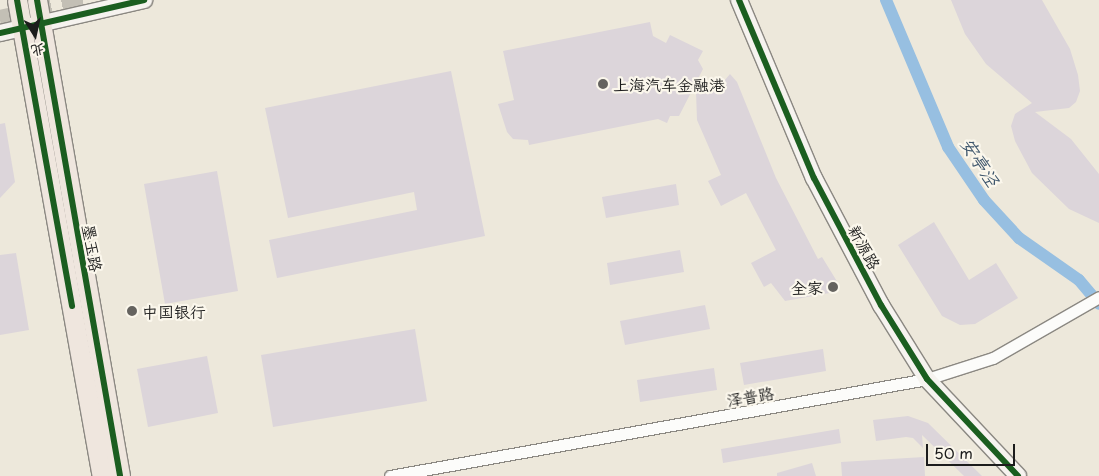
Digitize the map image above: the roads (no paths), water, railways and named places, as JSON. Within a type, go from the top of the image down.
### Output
[{"type":"main road","name":"墨玉路","points":[[17,0],[102,476]]},
{"type":"main road","name":"墨玉路","points":[[37,0],[43,24],[120,476]]},
{"type":"street","points":[[0,33],[144,0]]},
{"type":"street","name":"新源路","points":[[739,0],[837,225],[927,379],[1018,476]]},
{"type":"street","name":"泽普路","points":[[390,476],[927,379],[992,358],[1079,310],[1099,296]]},
{"type":"waterway","name":"安亭泾","points":[[886,0],[948,147],[984,200],[1019,238],[1079,280],[1099,304]]},
{"type":"tunnel","points":[[0,20],[90,0]]},
{"type":"place","name":"上海汽车金融港","points":[[603,84]]},
{"type":"place","name":"全家","points":[[833,287]]},
{"type":"place","name":"中国银行","points":[[132,311]]}]
